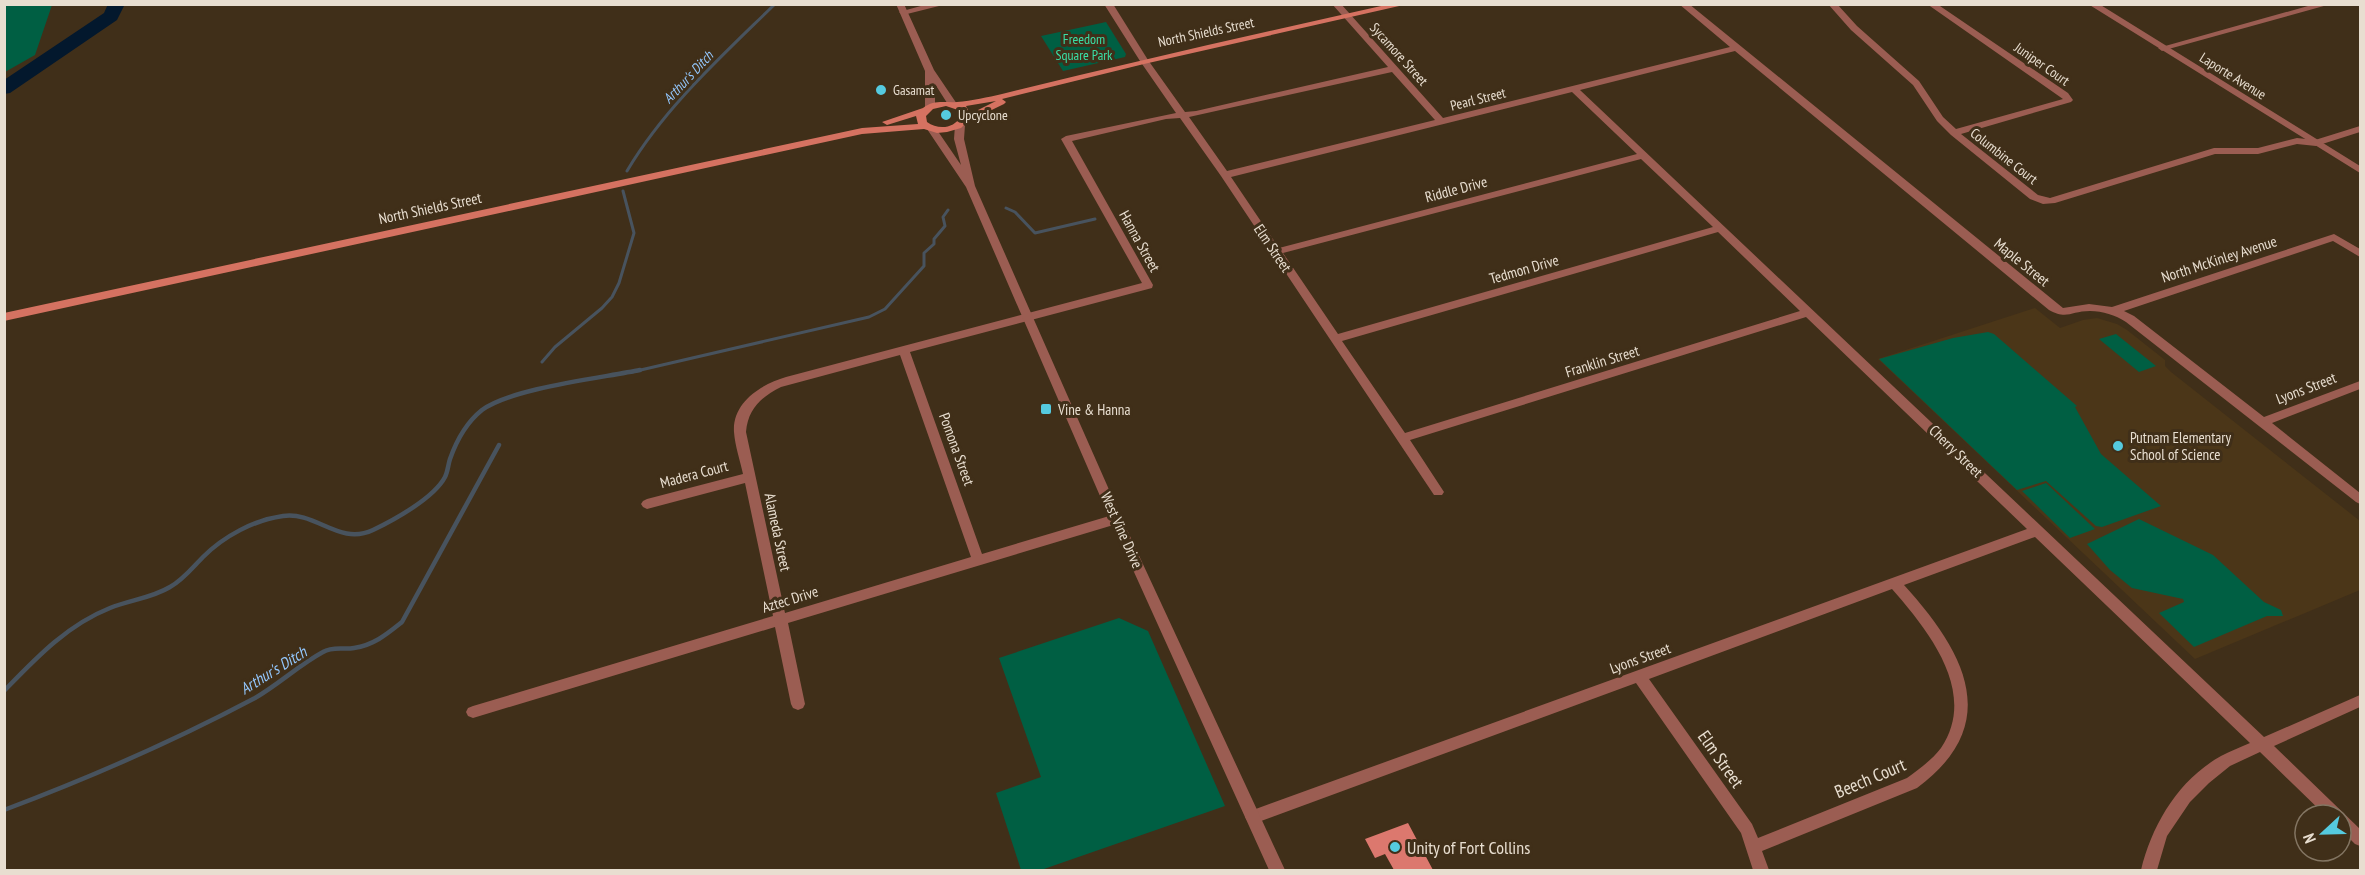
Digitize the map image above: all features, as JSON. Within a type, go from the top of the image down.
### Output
[{"type":"main road","name":"North Shields Street","points":[[862,131],[926,109],[1015,94],[1144,61],[1404,4]]},
{"type":"main road","name":"North Shields Street","points":[[4,317],[862,131],[949,129],[1015,94]]},
{"type":"main road","points":[[954,104],[965,111],[962,123]]},
{"type":"main road","points":[[926,109],[920,120],[929,128]]},
{"type":"street","points":[[944,4],[902,8],[930,71],[954,104]]},
{"type":"street","name":"Elm Street","points":[[1108,4],[1144,61],[1225,175],[1438,492]]},
{"type":"street","name":"Sycamore Street","points":[[1336,4],[1442,122]]},
{"type":"street","name":"Maple Street","points":[[1683,4],[2053,307],[2062,312],[2075,308],[2098,307],[2115,310],[2130,319],[2361,499]]},
{"type":"street","name":"Columbine Court","points":[[1832,4],[1854,28],[1916,83],[1940,118],[1954,133],[2034,197],[2043,201],[2051,201],[2214,151],[2258,151],[2297,141],[2316,143]]},
{"type":"street","name":"Juniper Court","points":[[1931,4],[2065,95],[2068,100],[1954,133]]},
{"type":"street","name":"Laporte Avenue","points":[[2092,4],[2361,170]]},
{"type":"street","points":[[2163,48],[2327,4]]},
{"type":"street","name":"Pearl Street","points":[[1225,175],[1737,48]]},
{"type":"street","name":"Hanna Street","points":[[749,403],[764,391],[778,384],[1148,285],[1066,139],[1166,116],[1196,114],[1394,69]]},
{"type":"street","points":[[926,109],[930,71]]},
{"type":"street","name":"Cherry Street","points":[[1574,89],[2323,803]]},
{"type":"street","name":"West Vine Drive","points":[[962,123],[957,136],[969,168],[971,187]]},
{"type":"street","name":"West Vine Drive","points":[[929,128],[971,187],[1116,519],[1277,870]]},
{"type":"street","points":[[2316,143],[2361,129]]},
{"type":"street","name":"Riddle Drive","points":[[1275,252],[1644,155]]},
{"type":"street","name":"Tedmon Drive","points":[[1334,339],[1722,228]]},
{"type":"street","name":"North McKinley Avenue","points":[[2115,310],[2334,237],[2361,255]]},
{"type":"street","name":"Franklin Street","points":[[1402,438],[1810,312]]},
{"type":"street","name":"Pomona Street","points":[[904,350],[978,560]]},
{"type":"street","name":"Lyons Street","points":[[2263,422],[2361,385]]},
{"type":"street","name":"Alameda Street","points":[[749,403],[740,424],[749,477],[798,704]]},
{"type":"street","name":"Madera Court","points":[[647,504],[749,477]]},
{"type":"street","name":"Aztec Drive","points":[[472,712],[1116,519]]},
{"type":"street","name":"Lyons Street","points":[[1253,817],[2039,530]]},
{"type":"street","name":"Beech Court","points":[[1755,846],[1912,783],[1933,769],[1948,750],[1960,717],[1960,692],[1954,667],[1934,630],[1894,583]]},
{"type":"street","name":"Elm Street","points":[[1638,676],[1747,830],[1755,846],[1761,870]]},
{"type":"street","points":[[2149,870],[2156,844],[2164,827],[2173,811],[2196,783],[2225,761],[2361,701]]},
{"type":"shaded area","name":"Putnam Elementary School of Science","points":[[2035,308],[2060,328],[2097,318],[2117,324],[2127,330],[2165,360],[2165,366],[2171,372],[2360,521],[2360,590],[2195,659],[1878,359]]},
{"type":"green space","points":[[5,4],[52,5],[35,55],[5,72]]},
{"type":"green space","name":"Freedom Square Park","points":[[1106,22],[1126,54],[1125,57],[1063,71],[1041,36]]},
{"type":"green space","points":[[1988,332],[1994,334],[2077,406],[2075,407],[2101,454],[2161,506],[2102,527],[2096,526],[2046,481],[2017,490],[1879,359],[1953,338]]},
{"type":"green space","points":[[2116,334],[2156,366],[2139,372],[2099,339]]},
{"type":"green space","points":[[2046,483],[2095,529],[2070,538],[2022,491]]},
{"type":"green space","points":[[2139,519],[2213,555],[2264,602],[2281,610],[2283,616],[2267,616],[2194,647],[2159,613],[2184,602],[2183,599],[2132,588],[2110,570],[2087,544]]},
{"type":"green space","points":[[1119,618],[1148,631],[1225,806],[1041,870],[1021,870],[996,793],[1041,777],[999,658]]},
{"type":"building","name":"Unity of Fort Collins","points":[[1408,823],[1433,870],[1394,870],[1385,854],[1375,858],[1365,839]]},
{"type":"waterway","points":[[4,89],[111,16],[117,4]]},
{"type":"waterway","name":"Arthur's Ditch","points":[[627,171],[659,125],[677,104],[775,4]]},
{"type":"waterway","name":"Arthur's Ditch","points":[[542,362],[555,347],[602,308],[612,297],[619,283],[634,233],[623,191]]},
{"type":"waterway","points":[[1006,208],[1015,212],[1035,233],[1095,219]]},
{"type":"waterway","points":[[632,372],[869,317],[885,309],[924,266],[924,253],[934,244],[934,239],[945,226],[943,217],[948,210]]},
{"type":"waterway","points":[[4,691],[66,633],[94,615],[170,587],[184,577],[211,549],[240,530],[261,521],[283,516],[306,518],[349,534],[361,534],[373,530],[413,508],[440,485],[459,439],[467,426],[482,410],[496,402],[535,390],[640,370]]},
{"type":"waterway","name":"Arthur's Ditch","points":[[4,810],[99,772],[194,729],[255,698],[327,650],[361,647],[391,631],[402,622],[499,445]]},
{"type":"place","name":"Gasamat","points":[[881,90]]},
{"type":"place","name":"Upcyclone","points":[[946,115]]},
{"type":"place","name":"Vine & Hanna","points":[[1046,409]]},
{"type":"place","name":"Putnam Elementary School of Science","points":[[2118,446]]},
{"type":"place","name":"Unity of Fort Collins","points":[[1395,847]]}]
